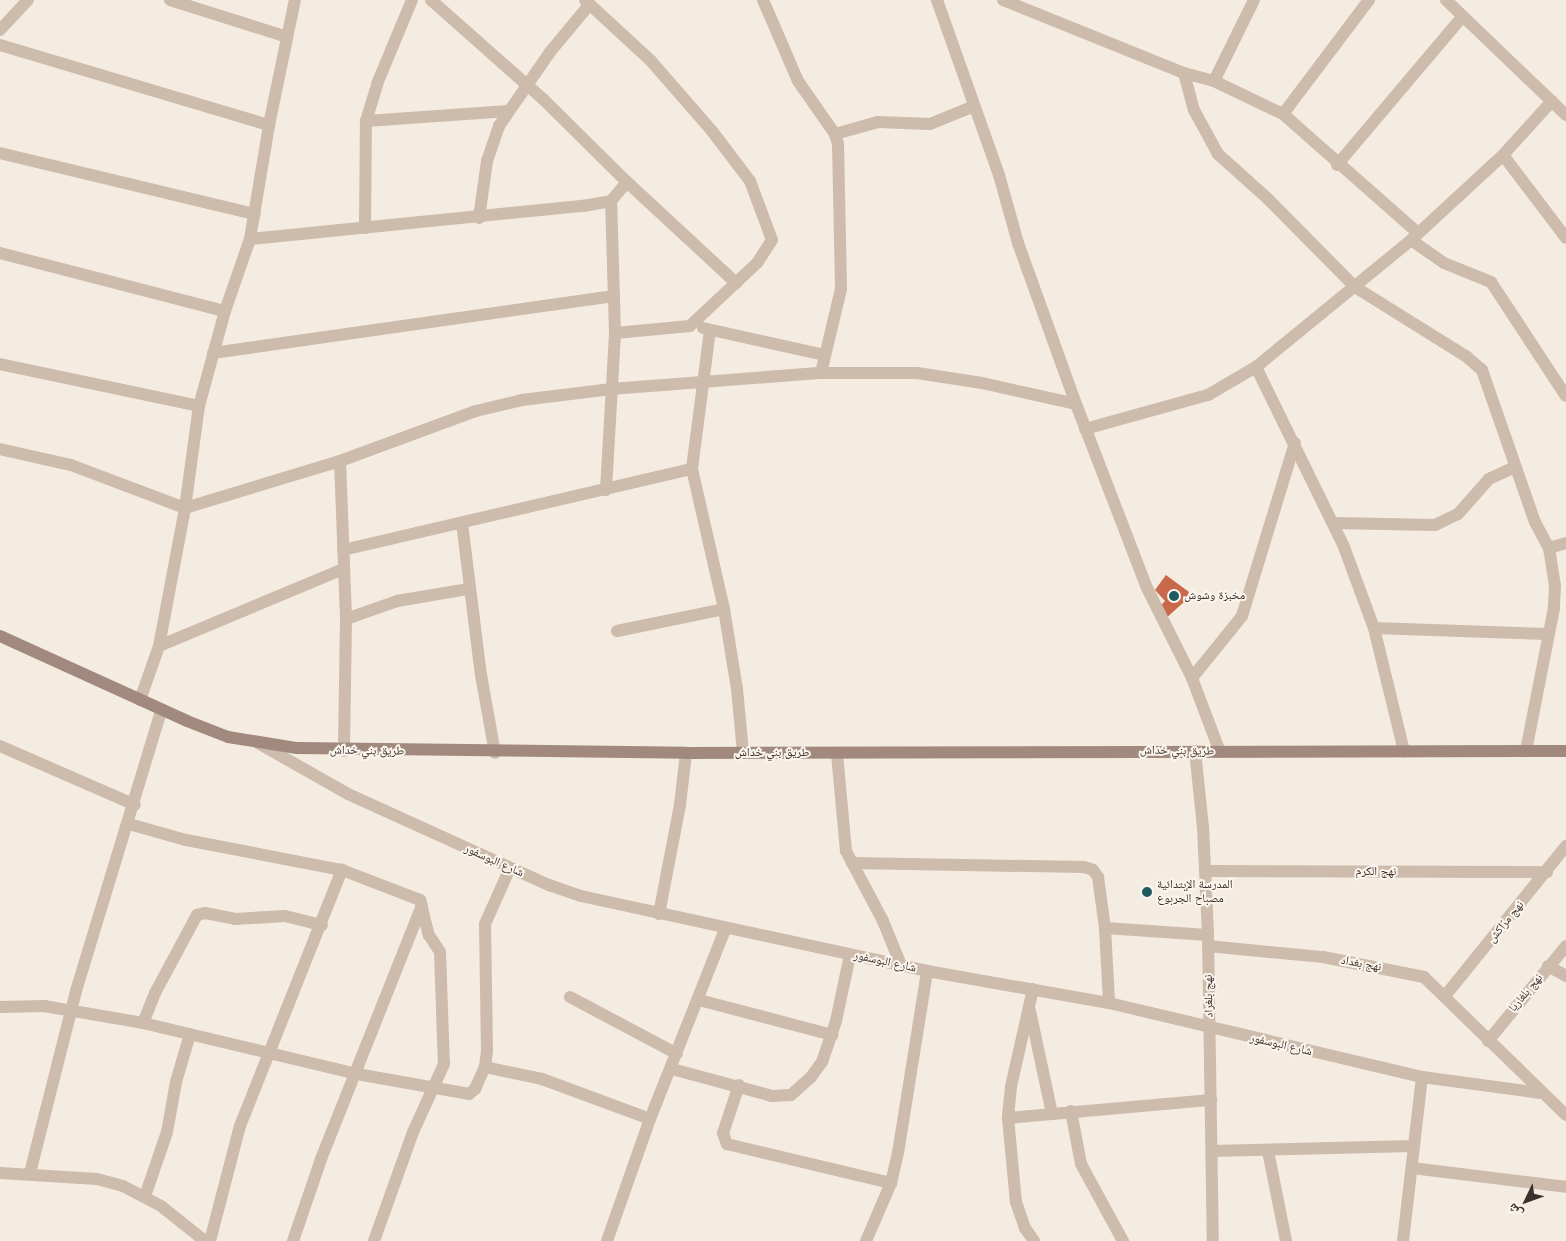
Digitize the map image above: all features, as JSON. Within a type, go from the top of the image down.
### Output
[{"type":"main road","name":"طريق بني خداش","points":[[0,636],[162,710],[228,736],[258,743],[344,751],[837,754],[1195,751],[1566,751]]},
{"type":"street","points":[[0,30],[28,0]]},
{"type":"street","points":[[170,0],[287,38]]},
{"type":"street","points":[[140,700],[159,646],[184,508],[199,406],[225,311],[250,239],[269,125],[295,0]]},
{"type":"street","points":[[365,228],[366,121],[377,84],[412,0]]},
{"type":"street","points":[[432,0],[528,85],[627,182],[736,283]]},
{"type":"street","points":[[763,0],[798,81],[835,134],[838,144],[841,289],[821,373]]},
{"type":"street","points":[[937,0],[999,175],[1018,243],[1085,428],[1147,588],[1192,678],[1220,752]]},
{"type":"street","points":[[1004,0],[1184,72],[1214,81],[1283,114],[1444,263],[1491,282],[1564,390]]},
{"type":"street","points":[[1214,81],[1254,0]]},
{"type":"street","points":[[1283,114],[1369,0]]},
{"type":"street","points":[[1446,0],[1462,18],[1566,115]]},
{"type":"street","points":[[479,218],[490,151],[509,111],[587,3],[686,98],[756,192],[772,243],[757,263],[690,326]]},
{"type":"street","points":[[1337,165],[1462,18]]},
{"type":"street","points":[[0,44],[269,125]]},
{"type":"street","points":[[1184,72],[1194,110],[1218,154],[1268,199],[1355,287],[1476,363],[1485,378],[1535,522],[1549,548],[1555,586],[1526,751]]},
{"type":"street","points":[[1085,428],[1208,394],[1256,367],[1414,237],[1504,155],[1552,101]]},
{"type":"street","points":[[835,134],[878,122],[930,124],[974,106]]},
{"type":"street","points":[[366,121],[509,111]]},
{"type":"street","points":[[0,153],[255,214]]},
{"type":"street","points":[[1504,155],[1566,238]]},
{"type":"street","points":[[606,490],[615,333],[611,201],[627,182]]},
{"type":"street","points":[[250,239],[479,218],[611,201]]},
{"type":"street","points":[[0,254],[225,311]]},
{"type":"street","points":[[213,353],[614,296]]},
{"type":"street","points":[[615,333],[690,326],[825,355]]},
{"type":"street","points":[[710,330],[692,469],[724,609],[743,753]]},
{"type":"street","points":[[0,364],[199,406]]},
{"type":"street","points":[[1256,367],[1334,523],[1374,628],[1404,751]]},
{"type":"street","points":[[0,449],[71,465],[184,508],[340,461],[476,411],[522,400],[611,389],[702,384],[821,373],[946,376],[1076,404]]},
{"type":"street","points":[[1192,678],[1242,616],[1295,443]]},
{"type":"street","points":[[340,461],[346,619],[344,751]]},
{"type":"street","points":[[1334,523],[1435,525],[1458,514],[1489,479],[1515,468]]},
{"type":"street","points":[[343,550],[692,469]]},
{"type":"street","points":[[462,523],[469,589],[495,753]]},
{"type":"street","points":[[1549,548],[1566,543]]},
{"type":"street","points":[[159,646],[343,569]]},
{"type":"street","points":[[346,619],[397,601],[469,589]]},
{"type":"street","points":[[617,631],[724,609]]},
{"type":"street","points":[[1374,628],[1547,634]]},
{"type":"street","points":[[30,1173],[98,918],[135,805],[162,710]]},
{"type":"street","name":"شارع البوسفور","points":[[258,743],[348,794],[510,868],[582,896],[725,930],[927,971],[1109,1002],[1210,1028],[1422,1077],[1540,1093]]},
{"type":"street","points":[[0,746],[135,805]]},
{"type":"street","name":"نهج بلغراد","points":[[1195,751],[1205,871],[1208,940],[1213,1241]]},
{"type":"street","points":[[659,914],[680,805],[686,753]]},
{"type":"street","points":[[837,754],[845,843],[852,864],[883,922],[901,965]]},
{"type":"street","points":[[129,824],[186,840],[342,870],[412,895],[422,905],[429,935],[440,952],[442,966],[444,1064],[404,1153],[374,1241]]},
{"type":"street","name":"نهج مرّاكش","points":[[1445,996],[1547,872],[1566,846]]},
{"type":"street","points":[[852,864],[1089,868],[1098,877],[1105,928],[1109,1002]]},
{"type":"street","points":[[0,1007],[19,1004],[143,1024],[270,1052],[357,1074],[469,1094],[475,1089],[485,1068],[489,1025],[484,936],[489,911],[510,868]]},
{"type":"street","points":[[210,1241],[240,1126],[322,925],[342,870]]},
{"type":"street","name":"نهج الكرم","points":[[1205,871],[1547,872]]},
{"type":"street","points":[[293,1241],[324,1151],[357,1074],[422,905]]},
{"type":"street","points":[[143,1024],[154,993],[197,916],[205,913],[234,919],[285,916],[322,925]]},
{"type":"street","name":"نهج بغداد","points":[[1105,928],[1208,940],[1384,967],[1424,977],[1540,1093],[1566,1115]]},
{"type":"street","points":[[607,1241],[650,1118],[672,1069],[725,930]]},
{"type":"street","name":"نهج بلغاريا","points":[[1488,1041],[1566,946]]},
{"type":"street","points":[[672,1069],[739,1085],[772,1096],[791,1095],[818,1069],[832,1034],[850,955]]},
{"type":"street","points":[[1548,966],[1566,976]]},
{"type":"street","points":[[866,1241],[891,1183],[927,971]]},
{"type":"street","points":[[1034,990],[1011,1087],[1008,1118],[1016,1202],[1025,1228],[1034,1241]]},
{"type":"street","points":[[570,997],[677,1054]]},
{"type":"street","points":[[699,1000],[832,1034]]},
{"type":"street","points":[[1030,1007],[1052,1114]]},
{"type":"street","points":[[145,1196],[168,1132],[176,1082],[190,1034]]},
{"type":"street","points":[[485,1068],[542,1079],[650,1118]]},
{"type":"street","points":[[1403,1241],[1422,1077]]},
{"type":"street","points":[[739,1085],[723,1133],[727,1144],[891,1183]]},
{"type":"street","points":[[1008,1118],[1211,1100]]},
{"type":"street","points":[[1071,1111],[1081,1164],[1122,1241]]},
{"type":"street","points":[[1213,1151],[1413,1146]]},
{"type":"street","points":[[1268,1151],[1286,1241]]},
{"type":"street","points":[[1412,1168],[1566,1187]]},
{"type":"street","points":[[0,1173],[30,1173],[97,1179],[123,1186],[145,1196],[205,1241]]},
{"type":"building","name":"مخبزة وشوش","points":[[1166,575],[1189,592],[1184,602],[1165,619],[1158,608],[1165,601],[1155,590]]},
{"type":"place","name":"مخبزة وشوش","points":[[1174,596]]},
{"type":"place","name":"المدرسة الإبتدائية مصباح الجربوع","points":[[1147,892]]}]
